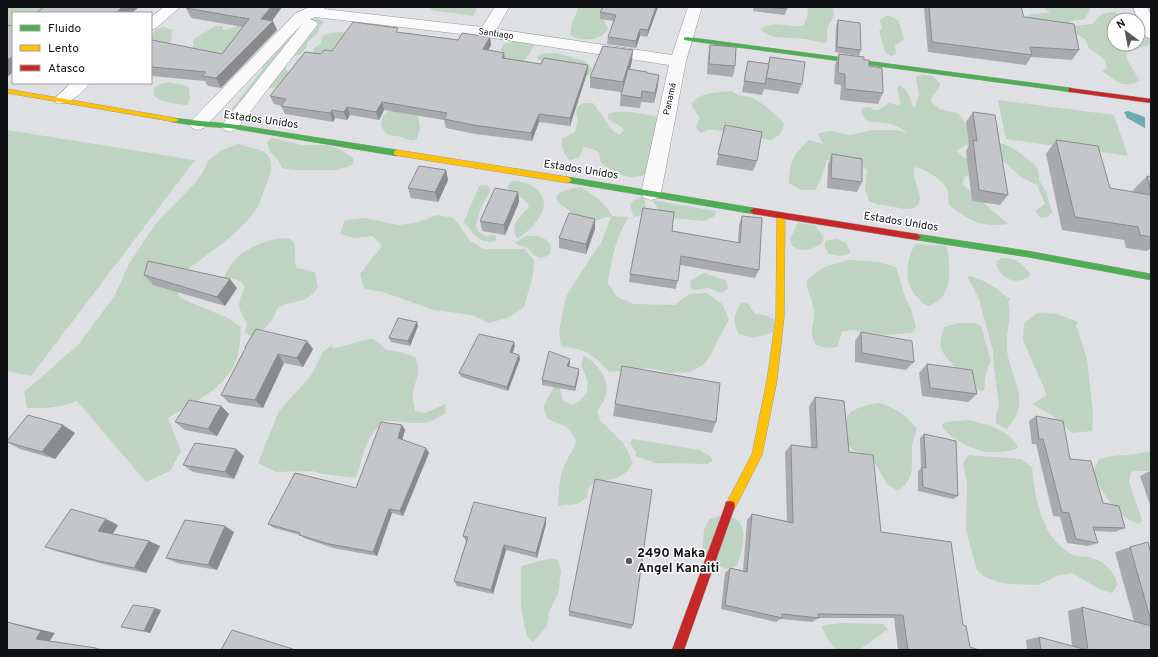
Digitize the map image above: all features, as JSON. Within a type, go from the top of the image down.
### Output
[{"type":"street","points":[[152,24],[173,7]]},
{"type":"street","points":[[486,32],[502,7]]},
{"type":"street","name":"Panamá","points":[[650,193],[678,61],[695,7]]},
{"type":"street","points":[[1140,7],[1151,34]]},
{"type":"street","points":[[198,124],[301,16],[316,10],[315,18],[230,126]]},
{"type":"street","name":"Santiago","points":[[316,10],[486,32],[678,61]]},
{"type":"street","points":[[686,39],[1151,101]]},
{"type":"street","points":[[62,99],[80,84]]},
{"type":"street","name":"Estados Unidos","points":[[7,91],[62,99],[198,124],[230,126],[650,193],[781,216],[1028,254],[1151,277]]},
{"type":"street","points":[[678,650],[731,503],[757,455],[772,380],[780,317],[781,216]]},
{"type":"green space","points":[[7,7],[58,7],[56,12],[12,12],[12,29],[7,30]]},
{"type":"green space","points":[[272,7],[223,55],[193,49],[193,41],[195,38],[216,26],[223,26],[223,30],[236,27]]},
{"type":"green space","points":[[432,7],[478,7],[473,16],[430,10]]},
{"type":"green space","points":[[578,7],[618,7],[599,10],[608,29],[605,33],[596,38],[580,39],[571,35],[571,27]]},
{"type":"green space","points":[[807,7],[833,7],[834,16],[829,24],[826,43],[805,39],[775,37],[764,33],[760,29],[772,24],[793,26],[804,25],[808,14]]},
{"type":"green space","points":[[1043,7],[1091,7],[1085,19],[1070,21],[1074,26],[1092,24],[1102,14],[1106,13],[1106,52],[1129,52],[1126,53],[1128,61],[1140,81],[1124,84],[1116,81],[1102,71],[1107,69],[1105,60],[1089,48],[1085,39],[1073,32],[1026,17],[1030,14],[1050,13]]},
{"type":"green space","points":[[888,15],[899,21],[904,40],[895,45],[896,54],[891,56],[885,52],[879,31],[882,28],[880,20]]},
{"type":"green space","points":[[312,19],[319,19],[324,22],[320,26],[317,34],[308,41],[301,54],[288,59],[284,63],[288,73],[283,83],[277,87],[266,89],[262,88],[258,80],[234,109],[231,110],[262,70],[263,62],[273,56],[303,20],[306,22]]},
{"type":"green space","points":[[164,27],[173,30],[171,35],[172,39],[165,52],[152,54],[152,34],[156,29]]},
{"type":"green space","points":[[1146,30],[1151,35],[1151,44],[1146,46]]},
{"type":"green space","points":[[346,32],[336,52],[315,56],[313,52],[314,48],[320,44],[323,36],[331,33]]},
{"type":"green space","points":[[517,41],[532,43],[534,46],[520,67],[504,57],[501,49],[504,44]]},
{"type":"green space","points":[[557,53],[585,61],[592,69],[590,74],[585,77],[546,65],[537,58],[540,54]]},
{"type":"green space","points":[[917,76],[932,76],[940,83],[939,88],[932,96],[931,102],[940,109],[957,113],[961,116],[965,124],[978,134],[1013,148],[1033,163],[1038,169],[1039,180],[1046,192],[1052,212],[1048,217],[1041,218],[1035,211],[1045,204],[1037,185],[1021,177],[990,149],[967,145],[957,150],[961,156],[968,159],[969,174],[964,178],[962,184],[1008,224],[983,224],[963,215],[949,205],[948,193],[945,185],[928,172],[915,167],[914,174],[920,197],[917,206],[909,209],[880,205],[869,201],[865,189],[867,170],[858,164],[827,160],[821,179],[815,190],[801,190],[789,183],[790,169],[793,159],[799,150],[809,140],[823,144],[818,134],[832,131],[850,135],[872,130],[898,130],[907,133],[892,124],[870,122],[864,118],[861,110],[863,108],[870,107],[874,110],[879,110],[889,103],[897,105],[900,104],[898,85],[906,90],[910,96],[912,106],[915,108],[919,94],[916,78]]},
{"type":"green space","points":[[169,82],[187,86],[189,88],[190,99],[188,105],[163,101],[155,96],[154,88],[160,84]]},
{"type":"green space","points":[[732,91],[756,100],[778,117],[784,123],[780,134],[770,140],[715,130],[708,130],[701,133],[696,128],[700,118],[693,108],[692,103],[696,99],[706,94]]},
{"type":"green space","points":[[998,100],[1114,115],[1128,156],[1006,139]]},
{"type":"green space","points":[[584,103],[593,103],[613,131],[620,135],[624,130],[608,119],[608,114],[626,111],[655,116],[660,123],[652,139],[656,152],[656,159],[649,171],[637,177],[618,174],[601,163],[599,152],[584,147],[579,157],[570,160],[568,158],[563,150],[562,139],[575,132],[578,121],[576,110],[578,106]]},
{"type":"green space","points":[[390,110],[418,115],[420,128],[417,139],[409,140],[389,135],[384,132],[381,124],[383,116]]},
{"type":"green space","points":[[7,130],[195,160],[31,376],[7,371]]},
{"type":"green space","points":[[272,138],[301,145],[327,145],[341,150],[353,158],[354,164],[338,170],[292,170],[282,168],[278,160],[270,152],[267,142]]},
{"type":"green space","points":[[238,144],[264,152],[271,161],[270,173],[259,204],[255,211],[227,240],[173,281],[180,298],[228,318],[241,327],[240,344],[236,361],[231,371],[216,387],[197,401],[168,418],[181,451],[170,471],[146,482],[77,401],[46,408],[27,408],[24,392],[79,344],[115,295],[129,264],[148,235],[158,221],[194,184],[203,172],[208,161],[220,151]]},
{"type":"green space","points":[[512,181],[523,182],[538,190],[543,199],[544,205],[541,214],[534,224],[525,233],[517,238],[514,229],[515,225],[529,207],[523,199],[513,196],[507,186]]},
{"type":"green space","points":[[487,185],[491,190],[481,207],[476,226],[479,232],[486,236],[495,235],[496,241],[490,242],[486,242],[478,238],[465,223],[463,224],[479,186]]},
{"type":"green space","points":[[580,187],[603,203],[612,216],[629,217],[617,240],[609,275],[608,283],[617,297],[634,304],[675,305],[689,294],[707,293],[722,304],[729,319],[706,363],[690,372],[670,373],[650,368],[609,372],[598,360],[588,353],[561,346],[559,330],[566,297],[601,243],[611,217],[606,217],[595,221],[582,219],[558,203],[556,196],[562,191]]},
{"type":"green space","points":[[643,196],[647,210],[645,213],[634,218],[630,205],[634,200]]},
{"type":"green space","points":[[652,200],[715,211],[717,214],[715,213],[715,216],[704,221],[672,218],[660,211]]},
{"type":"green space","points":[[437,215],[454,218],[470,241],[484,249],[525,249],[534,261],[533,275],[524,307],[510,317],[489,323],[472,315],[434,310],[383,292],[364,289],[360,274],[382,246],[373,236],[354,238],[340,234],[345,220],[364,218],[399,225],[419,222]]},
{"type":"green space","points":[[798,223],[815,225],[824,238],[821,244],[806,250],[792,246],[790,239]]},
{"type":"green space","points":[[526,236],[537,236],[548,241],[551,247],[550,254],[540,258],[532,253],[527,247],[515,243]]},
{"type":"green space","points":[[279,238],[287,238],[292,240],[295,247],[295,263],[297,268],[315,272],[318,287],[313,293],[303,300],[288,303],[278,308],[267,326],[258,333],[250,336],[245,331],[247,323],[241,312],[239,304],[245,286],[236,280],[224,279],[232,263],[245,251],[261,243]]},
{"type":"green space","points":[[837,239],[846,243],[851,253],[839,256],[829,254],[825,247],[825,242],[828,240]]},
{"type":"green space","points":[[915,244],[947,246],[949,281],[947,289],[937,302],[928,306],[914,294],[908,278],[909,261]]},
{"type":"green space","points":[[1002,258],[1019,262],[1031,275],[1026,279],[1015,281],[1005,277],[998,268],[996,262]]},
{"type":"green space","points":[[849,260],[878,262],[896,267],[916,326],[913,333],[883,335],[851,330],[842,332],[837,347],[827,348],[816,345],[812,335],[814,311],[807,280],[824,267]]},
{"type":"green space","points":[[704,273],[727,281],[728,288],[722,293],[708,288],[694,290],[690,287],[691,280]]},
{"type":"green space","points":[[967,276],[985,282],[1011,300],[1008,301],[1010,313],[1007,350],[1008,358],[1018,389],[1019,405],[1015,417],[1007,429],[996,423],[996,414],[999,406],[993,351],[979,299]]},
{"type":"green space","points":[[741,302],[748,304],[755,314],[765,315],[775,320],[773,332],[754,338],[739,334],[735,325],[735,318]]},
{"type":"green space","points":[[1037,313],[1057,314],[1078,322],[1076,325],[1087,359],[1093,414],[1092,431],[1072,433],[1053,416],[1032,404],[1047,395],[1023,340],[1024,323]]},
{"type":"green space","points":[[958,323],[975,323],[981,326],[991,361],[986,372],[984,391],[979,390],[958,370],[947,358],[941,348],[944,327]]},
{"type":"green space","points":[[373,339],[386,350],[396,351],[415,357],[418,367],[418,375],[413,394],[415,411],[425,413],[446,404],[445,413],[437,418],[422,423],[384,421],[376,429],[368,442],[355,478],[322,474],[312,471],[276,472],[258,463],[279,411],[310,377],[323,352],[333,344],[332,348]]},
{"type":"green space","points":[[584,356],[598,367],[606,383],[607,389],[605,397],[597,412],[601,421],[624,444],[633,463],[623,475],[609,480],[598,480],[589,487],[586,498],[577,504],[558,506],[562,472],[576,439],[567,427],[548,419],[544,410],[544,405],[556,383],[559,383],[563,401],[572,405],[581,400],[587,392],[588,382],[581,365]]},
{"type":"green space","points":[[879,403],[900,413],[917,429],[912,446],[912,467],[910,477],[904,486],[898,491],[887,484],[875,463],[866,455],[855,451],[846,443],[848,435],[846,419],[848,415],[857,408]]},
{"type":"green space","points":[[968,420],[990,426],[1004,432],[1015,442],[1018,448],[995,452],[982,451],[968,446],[948,434],[942,424],[946,422]]},
{"type":"green space","points":[[633,439],[700,450],[710,456],[713,461],[707,464],[656,463],[635,456],[636,452],[630,443]]},
{"type":"green space","points":[[1151,451],[1151,471],[1131,472],[1129,482],[1142,520],[1139,524],[1131,521],[1117,510],[1106,496],[1093,472],[1099,459]]},
{"type":"green space","points":[[969,455],[1021,459],[1032,467],[1035,492],[1042,517],[1047,528],[1062,548],[1073,555],[1088,557],[1107,566],[1118,584],[1112,593],[1099,589],[1072,573],[1059,575],[1038,585],[997,582],[985,577],[977,570],[966,530],[967,484],[963,462]]},
{"type":"green space","points":[[724,515],[736,519],[743,529],[744,535],[737,566],[726,569],[714,564],[702,548],[704,530],[709,519]]},
{"type":"green space","points":[[551,558],[558,560],[561,572],[558,594],[549,612],[547,626],[533,642],[528,638],[523,621],[521,566]]},
{"type":"green space","points":[[841,623],[883,624],[888,629],[859,650],[836,650],[828,640],[821,626]]},
{"type":"water","points":[[1128,111],[1145,117],[1145,128],[1127,118],[1124,112]]},
{"type":"building","points":[[44,7],[122,7],[117,12],[37,12]]},
{"type":"building","points":[[271,7],[261,19],[273,21],[216,78],[202,76],[206,72],[152,67],[152,40],[222,54],[249,19],[186,8]]},
{"type":"building","points":[[603,7],[656,7],[648,30],[640,29],[636,41],[608,37],[616,15],[600,12]]},
{"type":"building","points":[[766,7],[787,7],[787,9]]},
{"type":"building","points":[[929,7],[1021,7],[1024,17],[1074,24],[1079,50],[1030,47],[1032,55],[932,42]]},
{"type":"building","points":[[838,20],[860,23],[861,50],[837,47]]},
{"type":"building","points":[[353,22],[398,28],[396,32],[458,40],[462,33],[490,37],[483,49],[504,53],[502,58],[541,64],[544,58],[588,65],[570,118],[539,114],[531,133],[473,125],[444,119],[447,113],[382,102],[376,112],[347,107],[344,112],[332,110],[330,113],[281,106],[286,99],[270,96],[305,52],[321,54],[324,50],[332,51]]},
{"type":"building","points":[[7,25],[12,26],[12,57],[7,60]]},
{"type":"building","points":[[710,45],[736,47],[735,66],[709,64]]},
{"type":"building","points":[[603,46],[633,50],[623,82],[590,77]]},
{"type":"building","points":[[839,54],[864,57],[864,60],[869,60],[869,66],[882,68],[883,93],[845,89],[845,74],[838,73]]},
{"type":"building","points":[[770,57],[805,62],[802,84],[766,78]]},
{"type":"building","points":[[748,61],[769,64],[765,84],[744,81]]},
{"type":"building","points":[[628,69],[659,75],[655,93],[642,91],[641,98],[621,95]]},
{"type":"building","points":[[973,112],[995,115],[1008,195],[979,190],[973,140],[977,141]]},
{"type":"building","points":[[725,125],[762,132],[757,161],[718,154]]},
{"type":"building","points":[[1056,140],[1098,146],[1110,188],[1151,195],[1151,237],[1140,235],[1138,227],[1075,217]]},
{"type":"building","points":[[832,154],[862,159],[862,182],[831,178]]},
{"type":"building","points":[[419,166],[446,170],[435,192],[408,188]]},
{"type":"building","points":[[1147,176],[1151,177],[1151,190]]},
{"type":"building","points":[[495,188],[518,192],[504,225],[480,221]]},
{"type":"building","points":[[643,208],[674,212],[672,231],[740,243],[742,216],[762,218],[759,270],[681,256],[678,281],[630,274]]},
{"type":"building","points":[[569,213],[595,219],[586,244],[559,238]]},
{"type":"building","points":[[148,261],[230,279],[217,297],[144,275]]},
{"type":"building","points":[[398,318],[417,322],[408,341],[389,338]]},
{"type":"building","points":[[256,329],[307,341],[297,358],[278,354],[255,400],[221,395],[245,347]]},
{"type":"building","points":[[861,332],[912,341],[914,362],[862,353]]},
{"type":"building","points":[[479,334],[514,342],[510,352],[519,355],[507,387],[459,373]]},
{"type":"building","points":[[549,351],[570,359],[567,366],[579,369],[575,387],[542,380]]},
{"type":"building","points":[[927,364],[972,370],[977,394],[930,388]]},
{"type":"building","points":[[622,366],[720,383],[716,422],[615,404]]},
{"type":"building","points":[[815,397],[844,401],[849,452],[873,455],[881,532],[951,542],[963,625],[966,626],[970,647],[979,650],[908,650],[903,615],[818,614],[819,618],[782,614],[782,618],[725,605],[730,568],[747,572],[752,514],[793,523],[791,445],[817,448]]},
{"type":"building","points":[[189,400],[221,406],[208,429],[175,422]]},
{"type":"building","points":[[28,415],[63,425],[42,452],[7,442]]},
{"type":"building","points":[[1036,416],[1063,421],[1070,459],[1091,461],[1103,503],[1119,506],[1125,528],[1093,527],[1098,543],[1076,539],[1069,513],[1062,512],[1043,439],[1039,439]]},
{"type":"building","points":[[381,422],[402,425],[398,438],[426,448],[400,511],[389,509],[373,552],[329,544],[299,535],[300,533],[268,524],[295,473],[356,488]]},
{"type":"building","points":[[924,434],[956,441],[958,496],[923,487],[922,467],[926,468]]},
{"type":"building","points":[[195,443],[236,449],[225,472],[183,465]]},
{"type":"building","points":[[595,479],[652,490],[633,625],[569,611]]},
{"type":"building","points":[[474,502],[546,518],[536,553],[504,545],[491,590],[454,581],[468,537],[463,536]]},
{"type":"building","points":[[71,509],[106,519],[98,531],[149,541],[134,568],[99,561],[45,547]]},
{"type":"building","points":[[185,520],[225,526],[208,565],[166,558]]},
{"type":"building","points":[[1148,542],[1151,554],[1151,621],[1130,547]]},
{"type":"building","points":[[133,605],[155,608],[144,631],[121,627]]},
{"type":"building","points":[[1082,607],[1151,626],[1151,650],[1088,650]]},
{"type":"building","points":[[7,622],[41,631],[36,639],[96,648],[95,650],[7,650]]},
{"type":"building","points":[[232,630],[293,649],[221,650]]},
{"type":"building","points":[[1039,637],[1087,650],[1041,650]]},
{"type":"traffic: fast","points":[[686,39],[1071,90]]},
{"type":"traffic: fast","points":[[175,120],[198,124],[230,126],[397,153]]},
{"type":"traffic: fast","points":[[568,180],[754,211]]},
{"type":"traffic: fast","points":[[917,237],[1028,254],[1151,277]]},
{"type":"traffic: slow","points":[[7,91],[175,120]]},
{"type":"traffic: slow","points":[[397,153],[568,180]]},
{"type":"traffic: slow","points":[[730,506],[757,455],[772,380],[780,317],[781,216]]},
{"type":"traffic: jam","points":[[1071,90],[1151,101]]},
{"type":"traffic: jam","points":[[754,211],[917,237]]},
{"type":"traffic: jam","points":[[678,650],[730,506]]},
{"type":"place","name":"2490 Maka Angel Kanaiti","points":[[629,561]]}]
